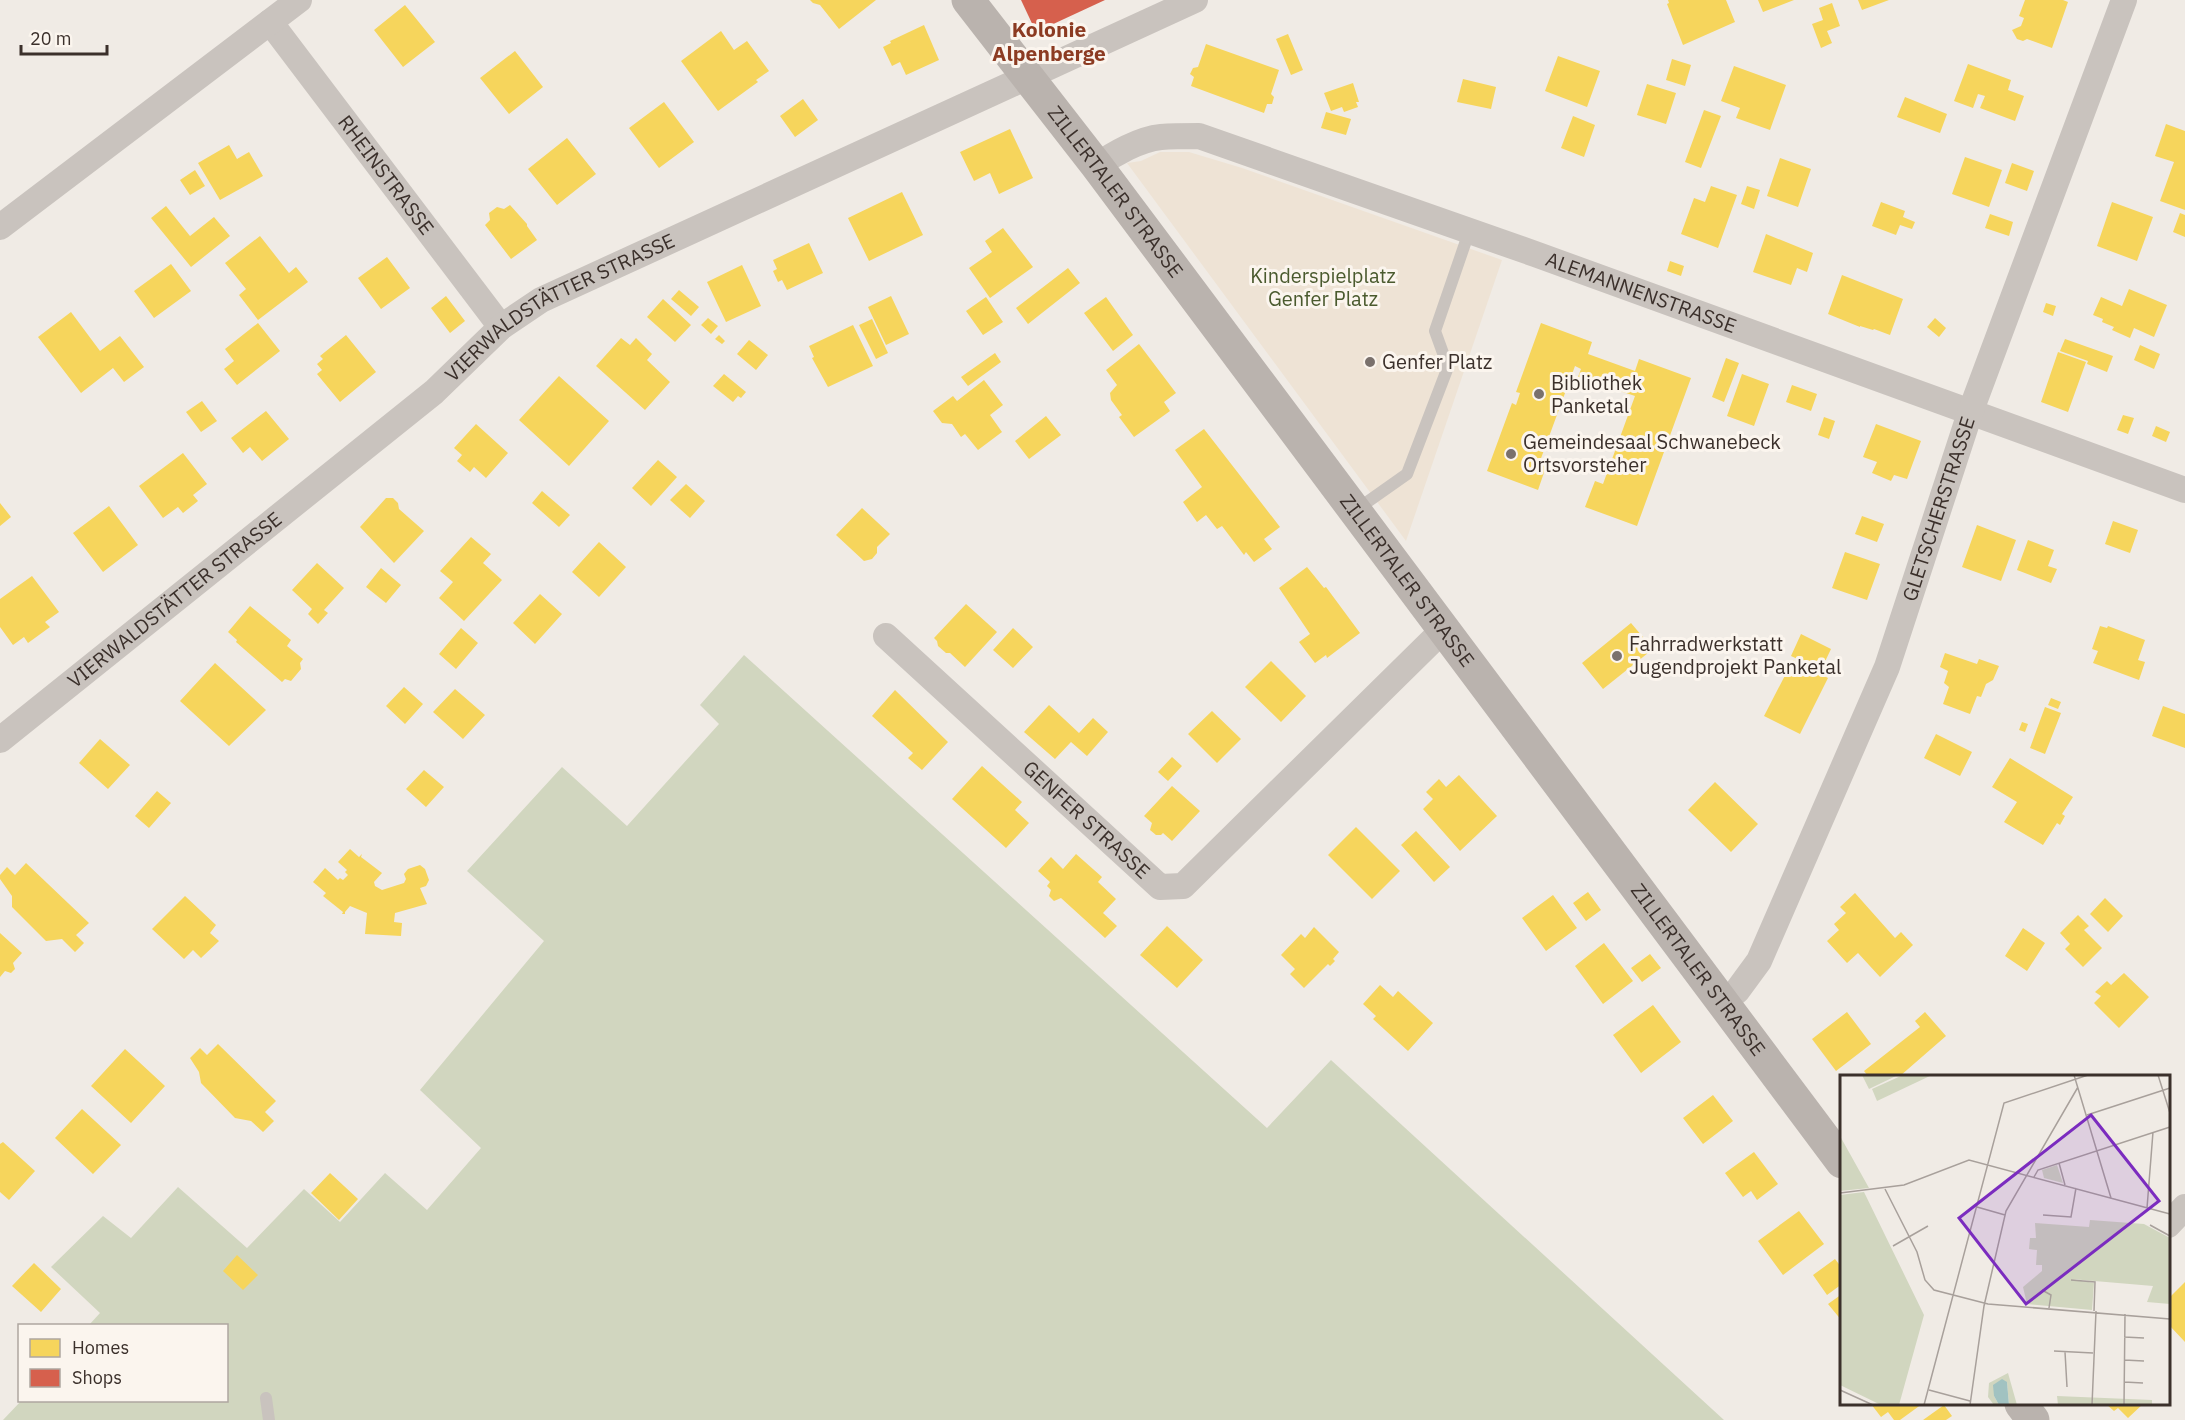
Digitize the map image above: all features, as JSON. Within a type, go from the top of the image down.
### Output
[{"type":"street","points":[[0,227],[299,0]]},
{"type":"street","name":"ZILLERTALER STRASSE","points":[[968,0],[1096,166],[1840,1159]]},
{"type":"street","name":"VIERWALDSTÄTTER STRASSE","points":[[0,740],[434,392],[501,327],[541,300],[1195,0]]},
{"type":"street","name":"GLETSCHERSTRASSE","points":[[1723,1002],[1737,991],[1758,960],[1887,667],[1970,413],[2124,0]]},
{"type":"street","name":"RHEINSTRASSE","points":[[270,22],[501,327]]},
{"type":"street","name":"ALEMANNENSTRASSE","points":[[1096,166],[1110,156],[1158,137],[1199,136],[1546,258],[2185,490]]},
{"type":"street","name":"GENFER STRASSE","points":[[886,636],[1160,886],[1183,886],[1444,629]]},
{"type":"street","points":[[2170,1224],[2185,1207]]},
{"type":"street","points":[[2022,1405],[2033,1420]]},
{"type":"lane","points":[[1354,511],[1407,474],[1448,367],[1435,332],[1469,232]]},
{"type":"lane","points":[[266,1398],[269,1420]]},
{"type":"green space","points":[[744,655],[1267,1128],[1331,1060],[1724,1420],[3,1420],[20,1402],[228,1402],[228,1324],[90,1324],[100,1313],[51,1267],[103,1216],[131,1238],[178,1187],[247,1248],[304,1189],[340,1222],[385,1173],[427,1210],[481,1148],[420,1090],[544,941],[467,871],[562,767],[627,826],[719,724],[700,705]]},
{"type":"shaded area","name":"Genfer Platz","points":[[1160,152],[1189,152],[1242,168],[1502,260],[1406,541],[1127,163],[1141,161]]},
{"type":"building: Homes","points":[[810,0],[876,0],[839,29],[820,5]]},
{"type":"building: Homes","points":[[1668,0],[1726,0],[1735,22],[1683,45],[1667,4]]},
{"type":"building: Homes","points":[[1758,0],[1794,0],[1763,12]]},
{"type":"building: Homes","points":[[1858,0],[1889,0],[1862,10]]},
{"type":"building: Homes","points":[[2025,0],[2068,2],[2052,48],[2027,39],[2023,41],[2017,39],[2012,30],[2021,26],[2024,18],[2019,16]]},
{"type":"building: Homes","points":[[1832,3],[1840,26],[1827,31],[1832,43],[1821,48],[1812,24],[1823,20],[1819,8]]},
{"type":"building: Homes","points":[[405,5],[435,42],[403,67],[374,30]]},
{"type":"building: Homes","points":[[924,25],[939,60],[906,75],[900,62],[892,66],[883,47],[891,43],[890,41]]},
{"type":"building: Homes","points":[[721,31],[734,50],[747,41],[769,71],[756,80],[758,82],[718,111],[681,61]]},
{"type":"building: Homes","points":[[1288,34],[1303,70],[1291,75],[1276,39]]},
{"type":"building: Homes","points":[[1206,44],[1279,70],[1271,94],[1274,97],[1272,104],[1267,104],[1264,113],[1191,86],[1194,77],[1190,74],[1193,68],[1198,67]]},
{"type":"building: Homes","points":[[515,51],[543,87],[509,114],[480,78]]},
{"type":"building: Homes","points":[[1558,56],[1600,71],[1587,107],[1545,91]]},
{"type":"building: Homes","points":[[1672,59],[1691,65],[1685,86],[1666,80]]},
{"type":"building: Homes","points":[[1968,64],[2011,80],[2008,90],[2024,96],[2015,121],[1980,108],[1985,96],[1978,94],[1973,108],[1954,101]]},
{"type":"building: Homes","points":[[1734,66],[1786,85],[1770,130],[1736,118],[1740,108],[1721,101]]},
{"type":"building: Homes","points":[[1463,79],[1496,87],[1491,109],[1457,102]]},
{"type":"building: Homes","points":[[1353,83],[1359,102],[1356,102],[1358,107],[1344,112],[1342,107],[1331,111],[1324,93]]},
{"type":"building: Homes","points":[[1647,84],[1676,93],[1666,124],[1637,115]]},
{"type":"building: Homes","points":[[1905,97],[1947,114],[1940,133],[1897,117]]},
{"type":"building: Homes","points":[[803,99],[818,120],[795,137],[780,116]]},
{"type":"building: Homes","points":[[664,102],[694,142],[659,168],[629,128]]},
{"type":"building: Homes","points":[[1704,110],[1721,116],[1701,168],[1685,162]]},
{"type":"building: Homes","points":[[1326,112],[1351,119],[1346,135],[1321,128]]},
{"type":"building: Homes","points":[[1573,116],[1595,125],[1584,157],[1561,148]]},
{"type":"building: Homes","points":[[2166,124],[2185,131],[2185,210],[2160,201],[2174,162],[2155,156]]},
{"type":"building: Homes","points":[[1010,129],[1033,178],[999,194],[990,173],[974,181],[960,152]]},
{"type":"building: Homes","points":[[567,138],[596,174],[557,205],[528,169]]},
{"type":"building: Homes","points":[[229,145],[237,159],[249,152],[263,176],[220,200],[198,163]]},
{"type":"building: Homes","points":[[1965,157],[2002,170],[1989,207],[1952,194]]},
{"type":"building: Homes","points":[[1780,158],[1811,169],[1798,207],[1767,196]]},
{"type":"building: Homes","points":[[2012,163],[2034,171],[2027,191],[2005,183]]},
{"type":"building: Homes","points":[[195,170],[205,186],[190,195],[180,180]]},
{"type":"building: Homes","points":[[1711,186],[1737,195],[1718,248],[1681,234],[1694,198],[1705,202]]},
{"type":"building: Homes","points":[[1747,186],[1760,190],[1754,209],[1741,204]]},
{"type":"building: Homes","points":[[902,192],[923,235],[869,261],[848,218]]},
{"type":"building: Homes","points":[[1881,202],[1905,211],[1903,217],[1915,222],[1912,229],[1900,225],[1896,235],[1872,226]]},
{"type":"building: Homes","points":[[2112,202],[2153,217],[2137,261],[2097,246]]},
{"type":"building: Homes","points":[[510,205],[527,224],[537,240],[511,259],[485,225],[490,220],[489,213],[497,207],[504,209]]},
{"type":"building: Homes","points":[[166,206],[190,236],[214,217],[230,236],[191,267],[151,218]]},
{"type":"building: Homes","points":[[2180,213],[2185,215],[2185,237],[2173,232]]},
{"type":"building: Homes","points":[[1990,214],[2013,222],[2009,236],[1985,228]]},
{"type":"building: Homes","points":[[1003,228],[1033,267],[990,298],[969,268],[992,252],[985,241]]},
{"type":"building: Homes","points":[[1766,234],[1813,253],[1807,272],[1797,268],[1791,285],[1753,272]]},
{"type":"building: Homes","points":[[260,236],[289,273],[296,267],[308,282],[258,320],[239,295],[246,289],[225,263]]},
{"type":"building: Homes","points":[[809,243],[823,273],[787,290],[782,280],[778,282],[773,271],[777,269],[773,260]]},
{"type":"building: Homes","points":[[387,257],[410,288],[381,309],[358,278]]},
{"type":"building: Homes","points":[[1670,261],[1684,266],[1681,276],[1667,271]]},
{"type":"building: Homes","points":[[171,264],[191,291],[154,318],[134,291]]},
{"type":"building: Homes","points":[[742,265],[761,306],[726,322],[707,282]]},
{"type":"building: Homes","points":[[1068,268],[1080,283],[1028,324],[1016,308]]},
{"type":"building: Homes","points":[[1842,275],[1903,299],[1890,335],[1860,327],[1828,314]]},
{"type":"building: Homes","points":[[2129,289],[2167,305],[2154,337],[2134,328],[2130,338],[2112,330],[2114,327],[2093,315],[2101,297],[2122,306]]},
{"type":"building: Homes","points":[[679,290],[699,307],[691,316],[671,299]]},
{"type":"building: Homes","points":[[446,296],[465,321],[450,333],[431,308]]},
{"type":"building: Homes","points":[[891,296],[909,334],[886,345],[868,307]]},
{"type":"building: Homes","points":[[986,297],[1003,322],[983,335],[966,311]]},
{"type":"building: Homes","points":[[1106,297],[1133,335],[1113,351],[1084,313]]},
{"type":"building: Homes","points":[[663,299],[691,325],[675,342],[647,317]]},
{"type":"building: Homes","points":[[2046,303],[2056,306],[2053,316],[2043,312]]},
{"type":"building: Homes","points":[[71,312],[100,351],[120,336],[144,367],[124,382],[113,368],[81,393],[38,337]]},
{"type":"building: Homes","points":[[708,318],[718,326],[711,334],[701,325]]},
{"type":"building: Homes","points":[[1935,318],[1946,328],[1939,337],[1927,327]]},
{"type":"building: Homes","points":[[872,319],[888,353],[876,359],[859,325]]},
{"type":"building: Homes","points":[[258,323],[280,351],[237,385],[224,369],[234,361],[225,349]]},
{"type":"building: Homes","points":[[1541,323],[1592,342],[1588,354],[1635,371],[1639,359],[1691,378],[1637,526],[1585,507],[1595,481],[1603,484],[1635,396],[1578,377],[1581,369],[1575,366],[1540,461],[1547,464],[1538,490],[1487,471],[1512,403],[1516,405],[1520,393],[1516,392]]},
{"type":"building: Homes","points":[[853,325],[873,366],[828,387],[812,358],[814,357],[809,346]]},
{"type":"building: Homes","points":[[346,335],[376,372],[340,402],[317,374],[322,370],[317,364],[323,359],[320,356]]},
{"type":"building: Homes","points":[[719,335],[725,341],[722,344],[715,339]]},
{"type":"building: Homes","points":[[621,338],[630,345],[636,338],[652,354],[647,360],[670,382],[645,410],[596,366]]},
{"type":"building: Homes","points":[[2065,339],[2113,356],[2107,372],[2087,364],[2088,361],[2060,351]]},
{"type":"building: Homes","points":[[749,340],[768,355],[756,370],[737,354]]},
{"type":"building: Homes","points":[[1139,344],[1176,393],[1164,402],[1170,411],[1134,437],[1119,417],[1122,415],[1111,400],[1110,393],[1117,385],[1106,370]]},
{"type":"building: Homes","points":[[2140,345],[2160,354],[2154,369],[2134,360]]},
{"type":"building: Homes","points":[[2058,352],[2086,362],[2068,412],[2041,402]]},
{"type":"building: Homes","points":[[995,353],[1001,362],[968,386],[961,377]]},
{"type":"building: Homes","points":[[1726,358],[1739,363],[1724,402],[1712,397]]},
{"type":"building: Homes","points":[[724,374],[746,392],[733,402],[713,386]]},
{"type":"building: Homes","points":[[1742,374],[1769,384],[1754,426],[1727,416]]},
{"type":"building: Homes","points":[[559,376],[609,421],[569,466],[519,420]]},
{"type":"building: Homes","points":[[984,380],[1003,405],[990,415],[1002,432],[978,450],[965,434],[961,437],[952,424],[942,423],[933,411],[953,396],[957,401]]},
{"type":"building: Homes","points":[[1792,385],[1817,394],[1811,411],[1786,402]]},
{"type":"building: Homes","points":[[202,401],[217,421],[201,432],[186,412]]},
{"type":"building: Homes","points":[[266,411],[289,439],[262,461],[250,447],[243,453],[231,438]]},
{"type":"building: Homes","points":[[2123,415],[2134,418],[2128,434],[2117,430]]},
{"type":"building: Homes","points":[[1046,416],[1061,435],[1029,459],[1015,441]]},
{"type":"building: Homes","points":[[1824,417],[1835,421],[1829,439],[1818,435]]},
{"type":"building: Homes","points":[[476,424],[508,453],[486,478],[474,467],[470,472],[457,461],[462,455],[454,448]]},
{"type":"building: Homes","points":[[1876,424],[1921,441],[1907,479],[1894,475],[1891,481],[1872,473],[1877,462],[1863,457]]},
{"type":"building: Homes","points":[[2156,426],[2170,432],[2166,442],[2152,436]]},
{"type":"building: Homes","points":[[1204,429],[1280,527],[1264,539],[1272,549],[1254,562],[1246,552],[1244,555],[1222,526],[1217,529],[1206,515],[1197,522],[1183,502],[1202,487],[1175,450]]},
{"type":"building: Homes","points":[[183,453],[207,484],[193,495],[198,501],[183,513],[178,507],[163,518],[139,486]]},
{"type":"building: Homes","points":[[658,460],[677,477],[651,506],[632,488]]},
{"type":"building: Homes","points":[[686,484],[705,501],[690,518],[670,500]]},
{"type":"building: Homes","points":[[542,491],[570,515],[559,527],[532,503]]},
{"type":"building: Homes","points":[[386,498],[393,498],[398,503],[399,509],[424,531],[394,563],[360,527]]},
{"type":"building: Homes","points":[[0,503],[11,517],[0,526]]},
{"type":"building: Homes","points":[[109,506],[138,545],[103,572],[73,533]]},
{"type":"building: Homes","points":[[862,508],[890,534],[877,547],[877,553],[872,559],[864,561],[836,535]]},
{"type":"building: Homes","points":[[1862,516],[1884,524],[1877,542],[1855,534]]},
{"type":"building: Homes","points":[[2113,521],[2138,530],[2130,553],[2105,544]]},
{"type":"building: Homes","points":[[1977,525],[2016,540],[2001,581],[1962,567]]},
{"type":"building: Homes","points":[[471,537],[491,554],[483,563],[502,580],[464,621],[439,598],[453,582],[440,571]]},
{"type":"building: Homes","points":[[2028,540],[2054,550],[2048,566],[2057,569],[2051,583],[2017,570]]},
{"type":"building: Homes","points":[[599,542],[626,567],[599,597],[572,572]]},
{"type":"building: Homes","points":[[1845,552],[1880,564],[1867,600],[1832,588]]},
{"type":"building: Homes","points":[[317,563],[344,588],[324,610],[328,613],[318,624],[308,614],[312,609],[292,590]]},
{"type":"building: Homes","points":[[1307,567],[1324,588],[1326,587],[1360,633],[1327,658],[1326,655],[1315,663],[1299,642],[1310,634],[1279,588]]},
{"type":"building: Homes","points":[[381,568],[401,585],[386,603],[366,587]]},
{"type":"building: Homes","points":[[32,576],[59,612],[45,622],[50,627],[28,643],[24,637],[13,645],[0,627],[0,599]]},
{"type":"building: Homes","points":[[540,594],[562,614],[535,644],[513,623]]},
{"type":"building: Homes","points":[[966,604],[997,632],[965,667],[950,653],[946,653],[938,646],[934,638]]},
{"type":"building: Homes","points":[[250,606],[291,640],[287,646],[303,659],[300,663],[301,669],[291,681],[285,679],[282,682],[236,642],[237,640],[228,632]]},
{"type":"building: Homes","name":"Fahrradwerkstatt Jugendprojekt Panketal","points":[[1631,623],[1653,649],[1603,689],[1582,663]]},
{"type":"building: Homes","points":[[2100,626],[2107,628],[2108,626],[2145,640],[2138,660],[2145,662],[2139,680],[2093,663],[2098,651],[2092,649]]},
{"type":"building: Homes","points":[[461,628],[478,643],[456,669],[439,654]]},
{"type":"building: Homes","points":[[1013,628],[1033,647],[1013,668],[993,650]]},
{"type":"building: Homes","points":[[1801,634],[1831,649],[1821,670],[1791,656]]},
{"type":"building: Homes","points":[[1945,653],[1977,664],[1979,659],[1999,666],[1993,680],[1986,684],[1981,697],[1977,696],[1970,714],[1943,704],[1949,687],[1944,683],[1948,671],[1940,667]]},
{"type":"building: Homes","points":[[1793,660],[1828,678],[1800,734],[1764,716]]},
{"type":"building: Homes","points":[[1271,661],[1306,696],[1281,722],[1245,687]]},
{"type":"building: Homes","points":[[215,663],[266,710],[229,746],[180,701]]},
{"type":"building: Homes","points":[[404,687],[423,704],[405,724],[386,706]]},
{"type":"building: Homes","points":[[455,689],[485,715],[463,739],[433,712]]},
{"type":"building: Homes","points":[[895,690],[948,742],[922,770],[908,758],[913,753],[872,716]]},
{"type":"building: Homes","points":[[2051,698],[2061,702],[2058,709],[2048,705]]},
{"type":"building: Homes","points":[[1049,705],[1079,733],[1093,718],[1108,732],[1087,756],[1071,742],[1055,759],[1024,732]]},
{"type":"building: Homes","points":[[2163,706],[2185,714],[2185,748],[2152,736]]},
{"type":"building: Homes","points":[[2045,707],[2061,713],[2045,754],[2030,748]]},
{"type":"building: Homes","points":[[1212,711],[1241,739],[1217,763],[1188,734]]},
{"type":"building: Homes","points":[[2022,722],[2028,724],[2025,732],[2019,730]]},
{"type":"building: Homes","points":[[1936,734],[1972,752],[1960,776],[1924,758]]},
{"type":"building: Homes","points":[[100,739],[130,765],[108,789],[79,763]]},
{"type":"building: Homes","points":[[1172,757],[1182,766],[1168,781],[1158,772]]},
{"type":"building: Homes","points":[[2010,758],[2073,797],[2062,814],[2065,816],[2060,825],[2057,823],[2043,845],[2004,822],[2017,802],[1992,787]]},
{"type":"building: Homes","points":[[982,766],[1022,802],[1015,810],[1029,823],[1006,848],[952,799]]},
{"type":"building: Homes","points":[[424,770],[444,787],[426,807],[406,789]]},
{"type":"building: Homes","points":[[1459,775],[1497,816],[1460,851],[1423,809],[1433,799],[1426,792],[1439,779],[1446,787]]},
{"type":"building: Homes","points":[[1715,782],[1758,824],[1731,852],[1688,810]]},
{"type":"building: Homes","points":[[1172,786],[1200,811],[1172,841],[1163,833],[1156,835],[1150,830],[1152,823],[1144,816]]},
{"type":"building: Homes","points":[[157,791],[171,803],[149,828],[135,816]]},
{"type":"building: Homes","points":[[1356,827],[1400,871],[1372,899],[1328,855]]},
{"type":"building: Homes","points":[[1416,831],[1450,867],[1434,882],[1401,845]]},
{"type":"building: Homes","points":[[350,849],[359,857],[362,854],[361,857],[382,873],[374,882],[375,886],[382,890],[404,883],[406,879],[404,874],[408,869],[420,865],[425,869],[429,880],[426,886],[420,888],[427,904],[395,913],[394,922],[402,923],[401,936],[365,934],[367,913],[350,906],[345,914],[342,914],[343,912],[323,896],[326,893],[313,882],[325,868],[338,880],[340,878],[343,880],[348,875],[345,872],[347,870],[338,862]]},
{"type":"building: Homes","points":[[1076,854],[1102,877],[1098,882],[1116,899],[1103,913],[1117,926],[1105,938],[1061,898],[1054,901],[1049,896],[1051,890],[1047,886],[1050,882],[1038,871],[1051,857],[1063,869]]},
{"type":"building: Homes","points":[[26,863],[89,923],[76,935],[84,943],[75,952],[62,939],[46,941],[12,907],[12,896],[0,879],[0,875],[7,867],[15,875]]},
{"type":"building: Homes","points":[[1588,892],[1601,910],[1586,921],[1573,903]]},
{"type":"building: Homes","points":[[1855,893],[1895,938],[1901,932],[1913,945],[1880,977],[1858,953],[1847,963],[1827,941],[1839,930],[1834,924],[1846,913],[1840,907]]},
{"type":"building: Homes","points":[[1553,895],[1577,928],[1546,951],[1522,918]]},
{"type":"building: Homes","points":[[185,896],[216,925],[210,933],[219,941],[201,958],[193,950],[184,959],[152,929]]},
{"type":"building: Homes","points":[[2105,898],[2123,916],[2108,932],[2090,914]]},
{"type":"building: Homes","points":[[2078,915],[2089,926],[2084,930],[2102,948],[2083,967],[2065,949],[2070,944],[2060,933]]},
{"type":"building: Homes","points":[[1167,926],[1203,960],[1177,988],[1140,955]]},
{"type":"building: Homes","points":[[1314,927],[1339,952],[1333,959],[1335,961],[1330,966],[1328,964],[1304,988],[1290,974],[1295,969],[1281,955],[1301,934],[1305,938]]},
{"type":"building: Homes","points":[[2023,928],[2045,943],[2027,971],[2005,956]]},
{"type":"building: Homes","points":[[0,933],[22,953],[13,963],[15,969],[11,973],[5,971],[0,977]]},
{"type":"building: Homes","points":[[1604,943],[1633,981],[1603,1004],[1575,966]]},
{"type":"building: Homes","points":[[1650,954],[1661,968],[1642,982],[1631,968]]},
{"type":"building: Homes","points":[[2124,973],[2149,997],[2119,1028],[2094,1003],[2101,996],[2095,992],[2107,981],[2111,985]]},
{"type":"building: Homes","points":[[1380,985],[1393,997],[1398,991],[1433,1023],[1408,1051],[1373,1019],[1376,1016],[1363,1004]]},
{"type":"building: Homes","points":[[1653,1005],[1681,1042],[1641,1073],[1613,1035]]},
{"type":"building: Homes","points":[[1847,1012],[1871,1044],[1836,1071],[1812,1039]]},
{"type":"building: Homes","points":[[1925,1012],[1946,1036],[1901,1075],[1867,1075],[1864,1071],[1920,1027],[1915,1021]]},
{"type":"building: Homes","points":[[218,1044],[276,1101],[265,1112],[274,1121],[263,1132],[251,1121],[235,1118],[201,1083],[199,1072],[190,1058],[200,1048],[207,1055]]},
{"type":"building: Homes","points":[[125,1049],[165,1086],[131,1123],[91,1086]]},
{"type":"building: Homes","points":[[1713,1095],[1733,1121],[1703,1144],[1683,1118]]},
{"type":"building: Homes","points":[[82,1109],[121,1145],[93,1174],[55,1138]]},
{"type":"building: Homes","points":[[3,1142],[35,1171],[9,1200],[0,1192],[0,1144]]},
{"type":"building: Homes","points":[[1754,1152],[1778,1184],[1757,1200],[1751,1191],[1743,1197],[1725,1173]]},
{"type":"building: Homes","points":[[330,1173],[358,1199],[339,1220],[311,1193]]},
{"type":"building: Homes","points":[[1799,1211],[1824,1244],[1783,1275],[1758,1241]]},
{"type":"building: Homes","points":[[237,1255],[258,1275],[243,1290],[223,1271]]},
{"type":"building: Homes","points":[[1835,1259],[1840,1265],[1840,1285],[1827,1295],[1813,1275]]},
{"type":"building: Homes","points":[[34,1263],[61,1289],[41,1312],[12,1286]]},
{"type":"building: Homes","points":[[2185,1282],[2185,1342],[2170,1326],[2170,1297]]},
{"type":"building: Homes","points":[[1840,1295],[1840,1319],[1828,1304]]},
{"type":"building: Homes","points":[[1872,1405],[1921,1405],[1900,1420],[1894,1420],[1888,1412],[1881,1417]]},
{"type":"building: Homes","points":[[1944,1405],[1952,1416],[1946,1420],[1923,1420]]},
{"type":"building: Homes","points":[[2107,1405],[2142,1405],[2128,1418],[2118,1408],[2114,1411]]},
{"type":"building: Shops","points":[[1021,0],[1105,0],[1036,32]]},
{"type":"place","name":"Genfer Platz","points":[[1370,362]]},
{"type":"place","name":"Bibliothek Panketal","points":[[1539,394]]},
{"type":"place","name":"Gemeindesaal Schwanebeck Ortsvorsteher","points":[[1511,454]]},
{"type":"place","name":"Fahrradwerkstatt Jugendprojekt Panketal","points":[[1617,656]]},
{"type":"district","name":"Kolonie Alpenberge","points":[[1049,42]]},
{"type":"park label","name":"Kinderspielplatz Genfer Platz","points":[[1323,288]]}]
